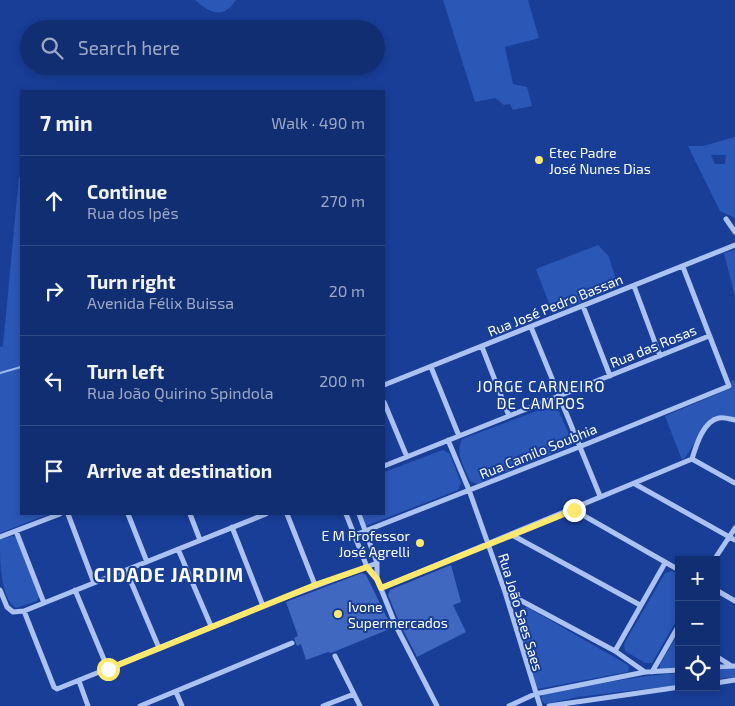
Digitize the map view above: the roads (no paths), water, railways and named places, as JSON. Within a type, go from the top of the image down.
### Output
[{"type":"street","points":[[735,222],[726,219],[735,232]]},
{"type":"street","name":"Rua José Pedro Bassan","points":[[385,385],[735,245]]},
{"type":"street","points":[[683,267],[709,336]]},
{"type":"street","points":[[634,286],[660,356]]},
{"type":"street","points":[[583,306],[610,376]]},
{"type":"street","points":[[531,327],[600,496]]},
{"type":"street","name":"Rua das Rosas","points":[[385,466],[709,336]]},
{"type":"street","name":"Rua Camilo Soubhia","points":[[355,535],[729,386],[709,336]]},
{"type":"street","points":[[482,347],[509,416]]},
{"type":"street","points":[[430,367],[459,436]]},
{"type":"street","points":[[385,404],[407,457]]},
{"type":"street","points":[[692,460],[697,442],[710,422],[720,417],[735,420]]},
{"type":"street","name":"Rua João Saes Saes","points":[[448,440],[469,490],[505,592],[540,706]]},
{"type":"street","points":[[692,460],[735,483]]},
{"type":"street","points":[[381,588],[574,510],[600,496],[635,484],[692,460]]},
{"type":"street","points":[[635,484],[735,540]]},
{"type":"street","points":[[574,510],[675,568]]},
{"type":"street","points":[[0,537],[58,515]]},
{"type":"street","points":[[68,515],[94,583]]},
{"type":"street","points":[[128,515],[147,562]]},
{"type":"street","points":[[190,515],[200,540]]},
{"type":"street","points":[[288,515],[315,585]]},
{"type":"street","points":[[346,515],[367,567],[377,579],[396,626],[437,706]]},
{"type":"street","points":[[359,515],[377,563],[377,579]]},
{"type":"street","points":[[0,590],[7,607],[13,612],[24,611],[232,527],[251,516]]},
{"type":"street","points":[[232,527],[263,606]]},
{"type":"street","points":[[716,556],[735,528]]},
{"type":"street","points":[[16,532],[44,603]]},
{"type":"street","points":[[512,534],[640,605]]},
{"type":"street","points":[[178,549],[212,626]]},
{"type":"street","points":[[24,611],[55,688],[78,681],[315,585],[377,563]]},
{"type":"street","points":[[614,651],[665,563]]},
{"type":"street","points":[[126,570],[159,648]]},
{"type":"street","points":[[75,590],[108,669]]},
{"type":"street","points":[[505,592],[614,651],[645,672]]},
{"type":"street","points":[[720,592],[735,601]]},
{"type":"street","points":[[652,672],[675,633]]},
{"type":"street","points":[[140,706],[292,643]]},
{"type":"street","points":[[335,656],[360,706]]},
{"type":"street","points":[[720,658],[733,666]]},
{"type":"street","points":[[720,667],[733,666]]},
{"type":"street","points":[[509,706],[535,694],[645,672],[675,670]]},
{"type":"street","points":[[720,682],[735,680]]},
{"type":"street","points":[[78,681],[88,706]]},
{"type":"street","points":[[549,706],[675,688]]},
{"type":"street","points":[[176,692],[182,706]]},
{"type":"street","points":[[323,706],[354,694]]},
{"type":"waterway","points":[[0,373],[20,367]]},
{"type":"place","name":"Etec Padre José Nunes Dias","points":[[539,160]]},
{"type":"place","name":"E M Professor José Agrelli","points":[[420,543]]},
{"type":"place","name":"Ivone Supermercados","points":[[338,614]]},
{"type":"district","name":"JORGE CARNEIRO DE CAMPOS","points":[[541,394]]},
{"type":"district","name":"CIDADE JARDIM","points":[[169,574]]}]
